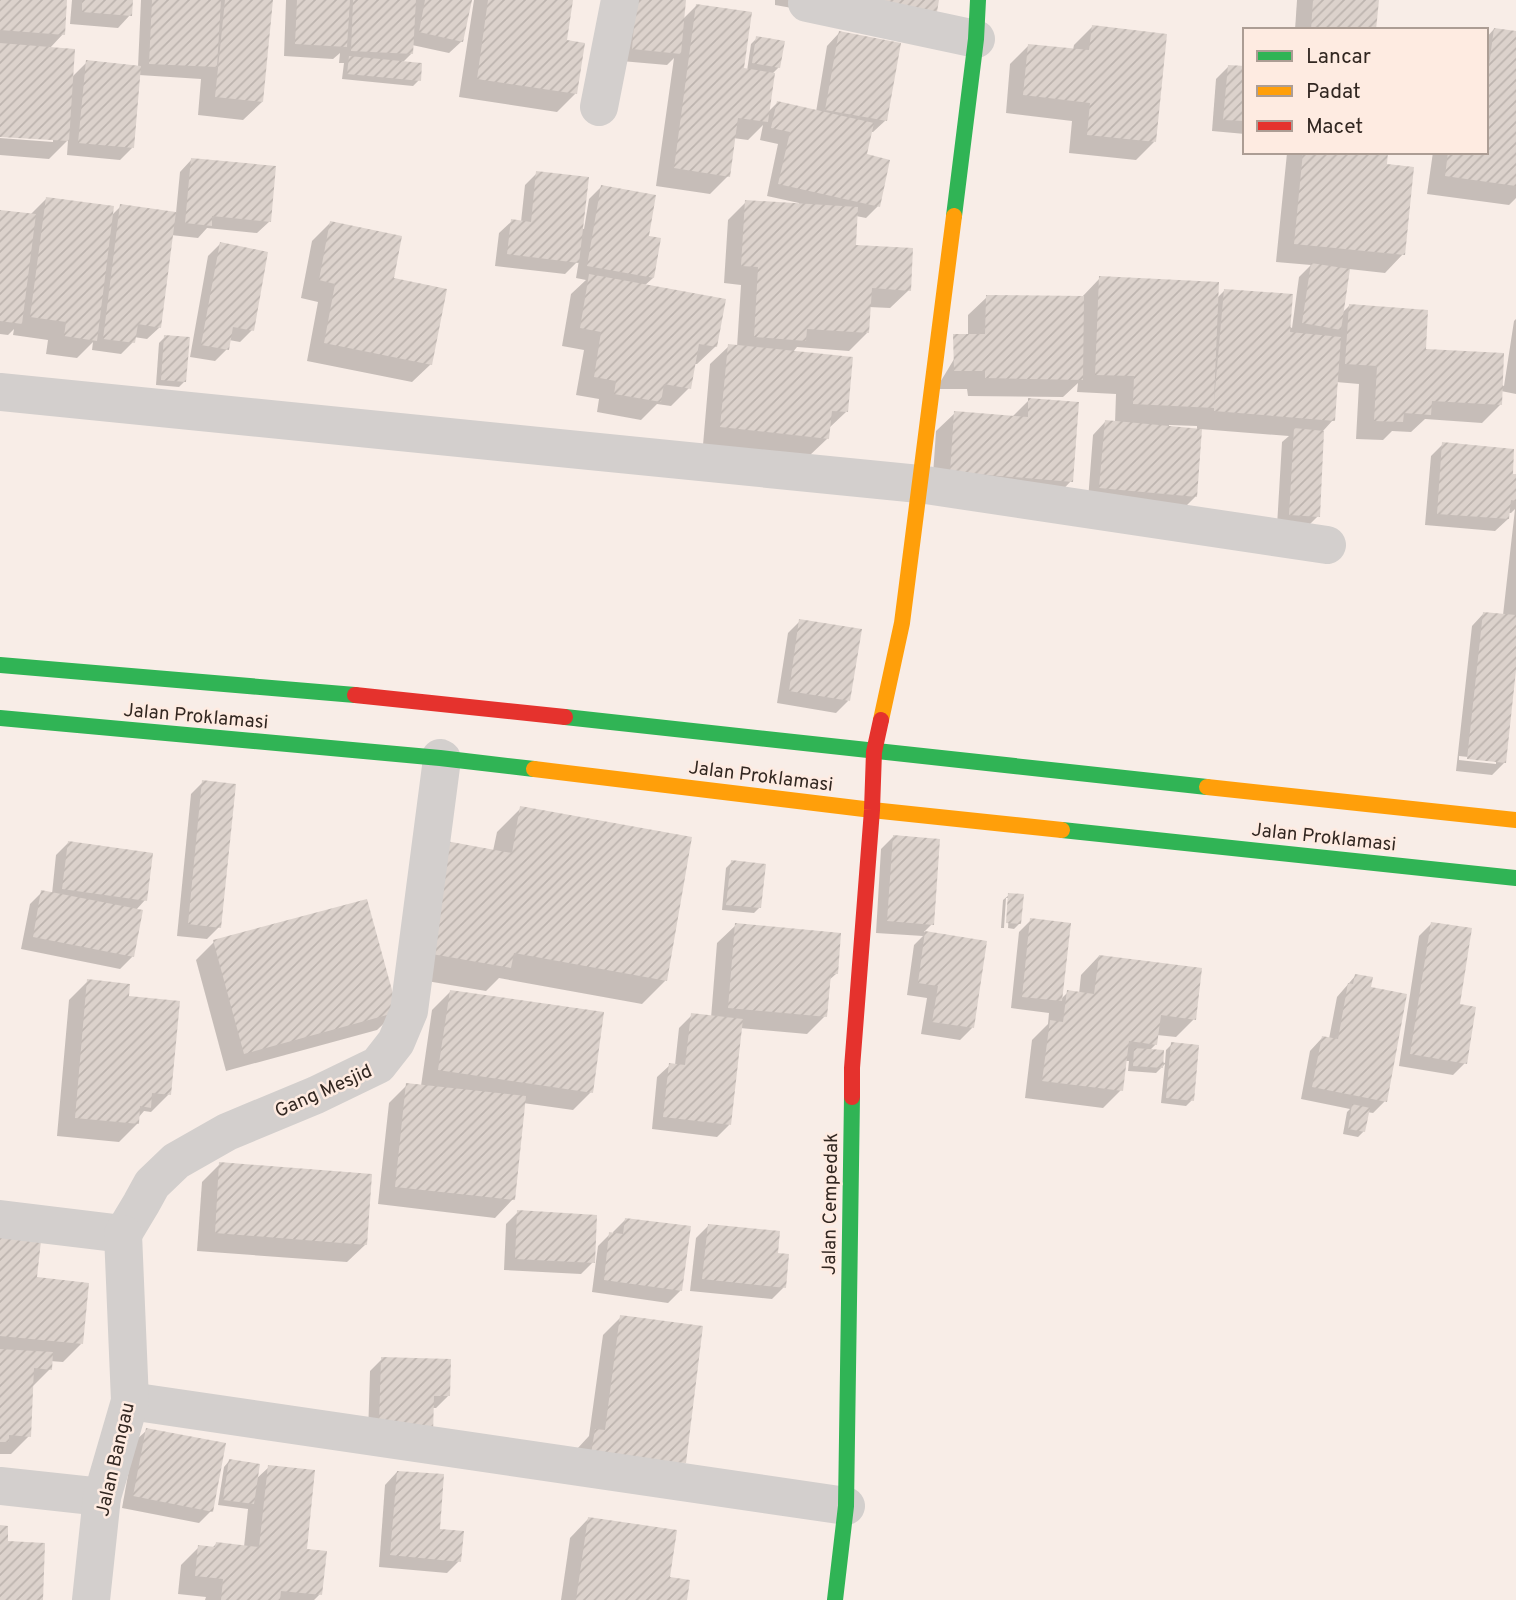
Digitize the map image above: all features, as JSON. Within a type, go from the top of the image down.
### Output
[{"type":"street","points":[[599,107],[620,0]]},
{"type":"street","name":"Jalan Cempedak","points":[[835,1600],[846,1506],[852,1068],[874,752],[902,623],[976,39],[978,0]]},
{"type":"street","points":[[807,3],[976,39]]},
{"type":"street","points":[[0,392],[919,484],[1327,545]]},
{"type":"street","name":"Jalan Proklamasi","points":[[0,665],[410,700],[1516,820]]},
{"type":"street","name":"Jalan Proklamasi","points":[[0,718],[440,758],[872,810],[1516,878]]},
{"type":"street","name":"Gang Mesjid","points":[[122,1234],[152,1184],[176,1161],[227,1132],[316,1096],[378,1065],[396,1042],[409,1011],[442,759],[440,758]]},
{"type":"street","points":[[0,1219],[122,1234]]},
{"type":"street","name":"Jalan Bangau","points":[[91,1600],[102,1497],[130,1401],[122,1234]]},
{"type":"street","points":[[130,1401],[846,1506]]},
{"type":"street","points":[[0,1486],[102,1497]]},
{"type":"building","points":[[0,0],[67,0],[65,35],[0,30]]},
{"type":"building","points":[[82,0],[133,0],[132,16],[82,12]]},
{"type":"building","points":[[152,0],[221,0],[217,67],[149,64]]},
{"type":"building","points":[[225,0],[273,0],[263,102],[215,97]]},
{"type":"building","points":[[297,0],[350,0],[347,47],[295,44]]},
{"type":"building","points":[[353,0],[416,0],[413,54],[351,51]]},
{"type":"building","points":[[425,0],[472,0],[463,42],[419,32]]},
{"type":"building","points":[[488,0],[573,0],[567,40],[585,43],[577,94],[477,79]]},
{"type":"building","points":[[636,0],[686,0],[681,54],[632,49]]},
{"type":"building","points":[[873,0],[939,0],[937,12]]},
{"type":"building","points":[[1313,0],[1379,0],[1376,28],[1311,28]]},
{"type":"building","points":[[696,4],[752,12],[744,68],[775,73],[768,122],[738,118],[730,177],[674,168]]},
{"type":"building","points":[[1092,25],[1167,34],[1156,142],[1087,135],[1090,103],[1023,95],[1028,44],[1089,50]]},
{"type":"building","points":[[1494,28],[1516,31],[1516,186],[1445,176],[1448,154],[1488,154],[1488,73]]},
{"type":"building","points":[[839,31],[901,43],[887,121],[825,110]]},
{"type":"building","points":[[756,36],[785,41],[780,68],[752,63]]},
{"type":"building","points":[[0,43],[75,49],[69,141],[0,137]]},
{"type":"building","points":[[349,56],[422,63],[421,81],[347,74]]},
{"type":"building","points":[[86,60],[141,66],[134,148],[78,143]]},
{"type":"building","points":[[1228,65],[1243,66],[1243,121],[1223,120]]},
{"type":"building","points":[[777,101],[874,123],[867,154],[890,160],[880,207],[778,184],[790,132],[771,128]]},
{"type":"building","points":[[1303,154],[1388,154],[1387,164],[1414,167],[1405,255],[1294,244]]},
{"type":"building","points":[[191,158],[276,166],[271,222],[212,216],[212,226],[185,223]]},
{"type":"building","points":[[536,171],[589,177],[579,263],[507,254],[511,219],[531,222]]},
{"type":"building","points":[[601,185],[656,195],[649,236],[661,238],[654,278],[587,266]]},
{"type":"building","points":[[46,197],[114,206],[97,341],[64,336],[66,322],[30,317]]},
{"type":"building","points":[[745,200],[858,207],[856,245],[913,248],[911,291],[872,288],[869,333],[807,329],[806,341],[754,337],[758,267],[741,266]]},
{"type":"building","points":[[120,204],[176,212],[161,328],[138,324],[135,343],[103,339]]},
{"type":"building","points":[[0,210],[36,214],[22,324],[0,321]]},
{"type":"building","points":[[330,221],[402,236],[394,278],[447,289],[432,365],[324,343],[335,284],[319,280]]},
{"type":"building","points":[[220,242],[268,252],[254,331],[233,327],[229,350],[201,345]]},
{"type":"building","points":[[1311,263],[1350,269],[1341,330],[1302,323]]},
{"type":"building","points":[[589,274],[726,299],[717,347],[699,344],[691,389],[664,384],[661,402],[614,394],[616,381],[594,377],[601,332],[580,328]]},
{"type":"building","points":[[1099,276],[1219,282],[1214,401],[1224,289],[1293,294],[1290,332],[1341,337],[1335,421],[1214,411],[1214,408],[1133,404],[1134,376],[1095,375]]},
{"type":"building","points":[[986,295],[1084,296],[1083,380],[985,378],[985,371],[954,371],[953,334],[985,334]]},
{"type":"building","points":[[1349,304],[1428,310],[1426,349],[1504,353],[1502,405],[1432,401],[1431,415],[1404,413],[1403,422],[1374,421],[1377,366],[1345,364]]},
{"type":"building","points":[[164,335],[190,337],[186,382],[161,380]]},
{"type":"building","points":[[728,344],[853,357],[848,412],[832,411],[829,439],[720,427]]},
{"type":"building","points":[[1028,398],[1079,402],[1073,482],[950,472],[954,411],[1028,417]]},
{"type":"building","points":[[1105,420],[1202,429],[1197,497],[1099,488]]},
{"type":"building","points":[[1294,428],[1324,431],[1320,517],[1289,515]]},
{"type":"building","points":[[1442,442],[1514,449],[1516,501],[1511,500],[1509,519],[1437,514]]},
{"type":"building","points":[[1483,612],[1516,615],[1516,670],[1506,763],[1467,759]]},
{"type":"building","points":[[799,619],[862,629],[850,701],[789,691]]},
{"type":"building","points":[[202,780],[236,784],[221,928],[188,924]]},
{"type":"building","points":[[520,806],[692,837],[667,981],[514,953],[511,968],[426,953],[446,841],[512,853]]},
{"type":"building","points":[[893,835],[940,839],[934,925],[887,921]]},
{"type":"building","points":[[68,841],[153,853],[147,901],[62,889]]},
{"type":"building","points":[[731,860],[766,864],[761,908],[726,905]]},
{"type":"building","points":[[41,890],[143,910],[134,957],[33,937]]},
{"type":"building","points":[[1008,893],[1024,894],[1021,924],[1006,923]]},
{"type":"building","points":[[367,899],[398,1012],[244,1054],[213,940]]},
{"type":"building","points":[[1030,918],[1071,923],[1062,1001],[1022,997]]},
{"type":"building","points":[[1431,922],[1472,928],[1460,1004],[1476,1007],[1467,1064],[1410,1054]]},
{"type":"building","points":[[735,923],[841,933],[838,974],[831,974],[827,1017],[728,1008]]},
{"type":"building","points":[[925,931],[987,941],[974,1028],[932,1022],[938,986],[918,983]]},
{"type":"building","points":[[1099,955],[1202,968],[1196,1020],[1161,1015],[1157,1045],[1129,1041],[1123,1091],[1042,1081],[1050,1020],[1063,1022],[1067,990],[1094,994]]},
{"type":"building","points":[[1355,974],[1373,977],[1371,987],[1407,994],[1387,1102],[1312,1087],[1322,1036],[1338,1039],[1348,983],[1353,984]]},
{"type":"building","points":[[87,979],[130,984],[129,996],[180,1001],[171,1095],[152,1093],[151,1108],[140,1106],[139,1124],[75,1118]]},
{"type":"building","points":[[450,990],[604,1012],[593,1093],[438,1070]]},
{"type":"building","points":[[691,1013],[743,1019],[731,1125],[663,1117],[669,1063],[685,1065]]},
{"type":"building","points":[[1171,1042],[1199,1045],[1194,1101],[1166,1098]]},
{"type":"building","points":[[1134,1048],[1164,1050],[1163,1068],[1133,1066]]},
{"type":"building","points":[[406,1083],[526,1096],[515,1200],[395,1187]]},
{"type":"building","points":[[1352,1104],[1370,1108],[1365,1132],[1348,1129]]},
{"type":"building","points":[[219,1162],[372,1174],[367,1245],[215,1233]]},
{"type":"building","points":[[517,1210],[597,1215],[595,1263],[515,1259]]},
{"type":"building","points":[[625,1218],[691,1226],[682,1291],[604,1280],[609,1232],[623,1234]]},
{"type":"building","points":[[708,1224],[780,1231],[778,1253],[789,1254],[786,1288],[702,1279]]},
{"type":"building","points":[[0,1237],[41,1241],[37,1277],[89,1283],[83,1344],[0,1336]]},
{"type":"building","points":[[620,1315],[703,1326],[686,1463],[590,1460],[595,1429],[605,1430]]},
{"type":"building","points":[[0,1349],[53,1352],[52,1370],[34,1368],[31,1437],[9,1435],[9,1442],[0,1442]]},
{"type":"building","points":[[381,1357],[451,1359],[450,1396],[434,1396],[433,1435],[379,1424]]},
{"type":"building","points":[[146,1428],[226,1443],[213,1512],[133,1496]]},
{"type":"building","points":[[229,1459],[260,1464],[254,1504],[223,1500]]},
{"type":"building","points":[[268,1465],[315,1470],[307,1549],[327,1551],[322,1595],[281,1591],[280,1600],[221,1600],[223,1579],[195,1576],[198,1545],[215,1547],[216,1542],[259,1547]]},
{"type":"building","points":[[397,1471],[444,1474],[440,1529],[464,1531],[461,1562],[390,1555]]},
{"type":"building","points":[[588,1517],[677,1530],[670,1577],[690,1580],[687,1600],[576,1600]]},
{"type":"building","points":[[0,1525],[8,1526],[8,1541],[45,1543],[43,1600],[0,1600]]},
{"type":"traffic: fast","points":[[954,216],[976,39],[978,0]]},
{"type":"traffic: fast","points":[[0,665],[355,695]]},
{"type":"traffic: fast","points":[[565,717],[1207,787]]},
{"type":"traffic: fast","points":[[0,718],[534,769]]},
{"type":"traffic: fast","points":[[1062,830],[1516,878]]},
{"type":"traffic: fast","points":[[835,1600],[846,1506],[852,1097]]},
{"type":"traffic: slow","points":[[881,720],[902,623],[954,216]]},
{"type":"traffic: slow","points":[[534,769],[1062,830]]},
{"type":"traffic: slow","points":[[1207,787],[1516,820]]},
{"type":"traffic: jam","points":[[355,695],[565,717]]},
{"type":"traffic: jam","points":[[852,1097],[874,752],[881,720]]}]
